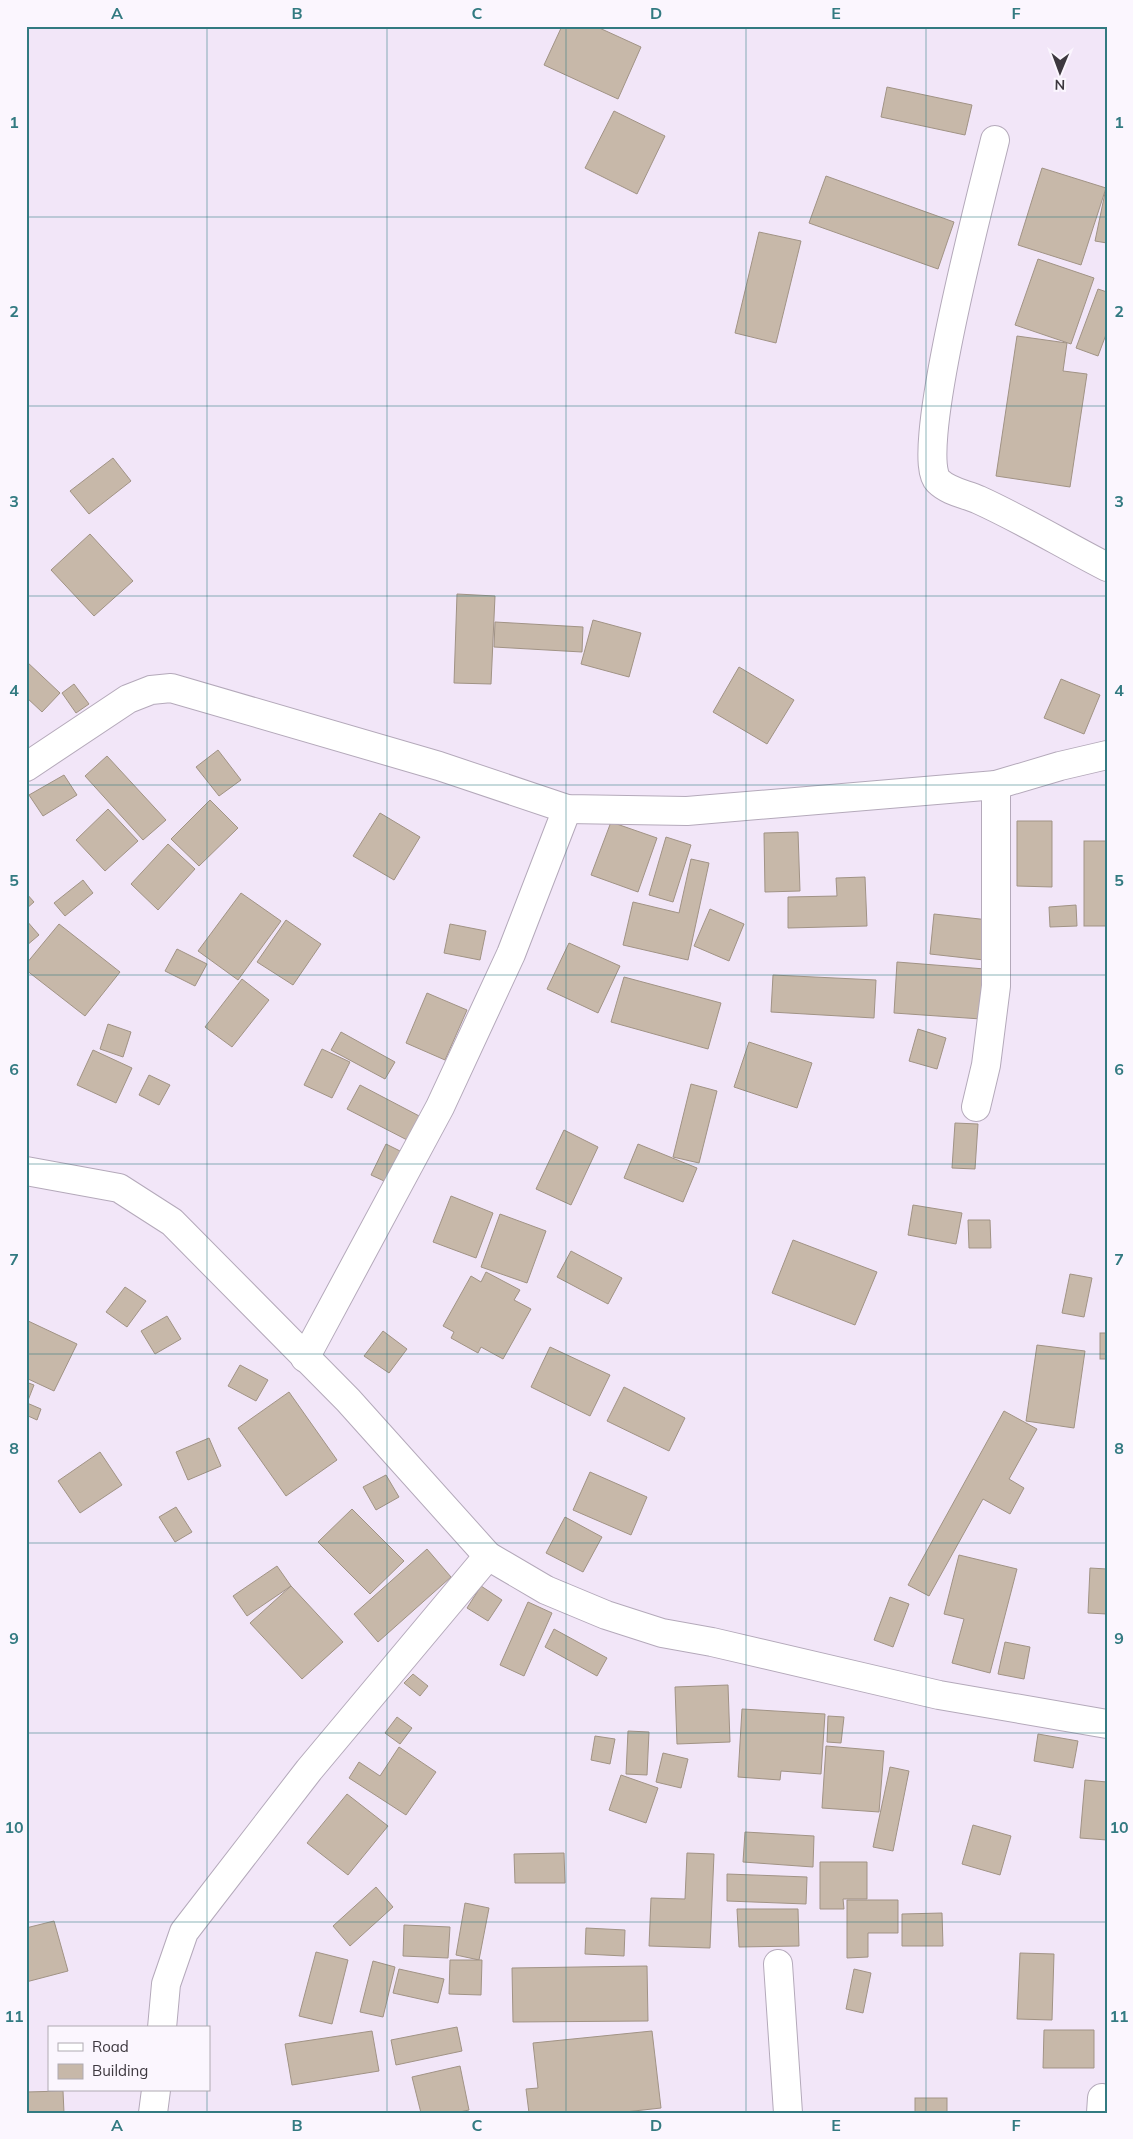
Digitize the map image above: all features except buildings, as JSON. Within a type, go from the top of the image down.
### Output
[{"type":"street","points":[[995,140],[943,363],[936,408],[934,476],[939,482],[954,491],[978,500],[1107,567]]},
{"type":"street","points":[[26,767],[128,699],[152,690],[171,688],[439,766],[567,809],[687,811],[996,785],[1060,766],[1107,756]]},
{"type":"street","points":[[976,1107],[986,1065],[996,986],[996,785]]},
{"type":"street","points":[[305,1358],[440,1107],[512,954],[567,809]]},
{"type":"street","points":[[26,1171],[118,1188],[148,1205],[172,1222],[348,1400],[488,1556],[546,1590],[606,1615],[662,1633],[712,1642],[939,1695],[1107,1724]]},
{"type":"street","points":[[162,2026],[166,1984],[184,1932],[309,1770],[488,1556]]},
{"type":"street","points":[[778,1964],[788,2113]]},
{"type":"street","points":[[153,2113],[156,2092]]}]
